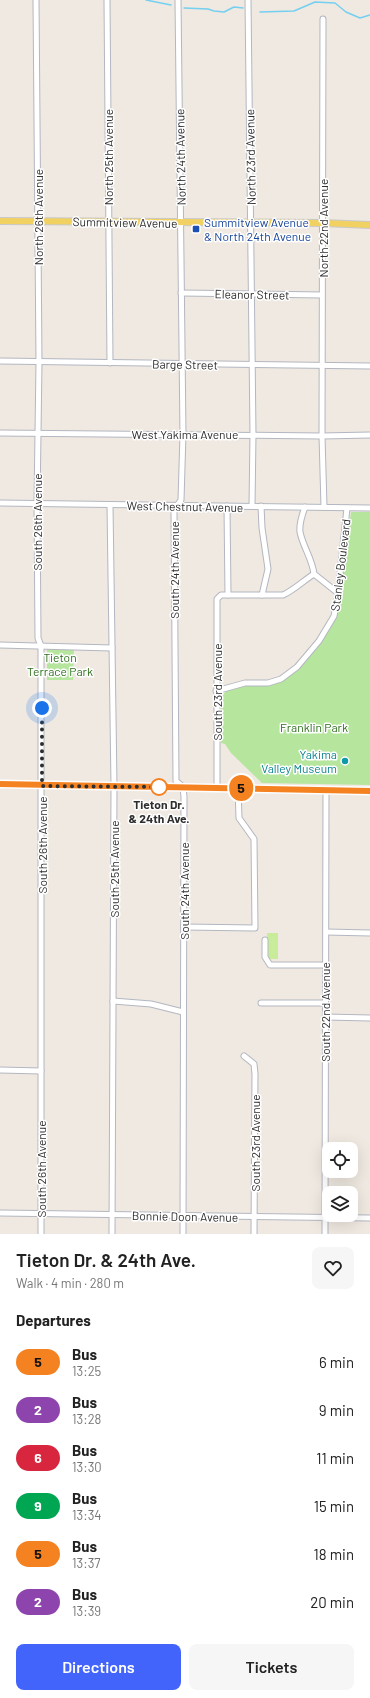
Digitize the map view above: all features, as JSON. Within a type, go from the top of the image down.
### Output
[{"type":"main road","name":"Summitview Avenue","points":[[0,221],[323,223],[370,225]]},
{"type":"main road","points":[[0,784],[42,786],[370,791]]},
{"type":"street","name":"North 26th Avenue","points":[[36,0],[39,362],[37,433]]},
{"type":"street","name":"North 25th Avenue","points":[[107,0],[110,363]]},
{"type":"street","name":"North 24th Avenue","points":[[178,0],[183,434]]},
{"type":"street","name":"North 23rd Avenue","points":[[248,0],[253,434]]},
{"type":"street","name":"North 22nd Avenue","points":[[322,436],[323,19]]},
{"type":"street","name":"Eleanor Street","points":[[181,293],[322,295]]},
{"type":"street","name":"Barge Street","points":[[0,361],[370,366]]},
{"type":"street","name":"West Yakima Avenue","points":[[0,433],[253,434],[322,436],[370,435]]},
{"type":"street","name":"South 26th Avenue","points":[[37,433],[38,638],[41,646],[42,786],[41,1234]]},
{"type":"street","name":"South 24th Avenue","points":[[183,434],[181,500],[179,505],[174,510],[176,781],[183,787],[183,1234]]},
{"type":"street","points":[[252,506],[253,434]]},
{"type":"street","points":[[322,436],[324,507]]},
{"type":"street","name":"West Chestnut Avenue","points":[[0,503],[370,508]]},
{"type":"street","name":"South 25th Avenue","points":[[110,505],[114,786],[112,1234]]},
{"type":"street","points":[[227,506],[228,596],[283,595],[291,591],[300,582],[314,574]]},
{"type":"street","points":[[261,506],[262,528],[268,569],[262,595]]},
{"type":"street","points":[[304,507],[300,522],[300,532],[313,563],[314,574],[338,592]]},
{"type":"street","name":"Stanley Boulevard","points":[[216,691],[245,682],[268,683],[281,679],[297,667],[319,641],[334,616],[347,508]]},
{"type":"street","name":"South 23rd Avenue","points":[[217,788],[217,599],[218,596],[228,596]]},
{"type":"street","points":[[0,644],[112,648]]},
{"type":"street","points":[[184,927],[255,928],[254,839],[239,818],[238,788]]},
{"type":"street","name":"South 22nd Avenue","points":[[325,1186],[326,790]]},
{"type":"street","points":[[326,932],[370,933]]},
{"type":"street","points":[[265,940],[265,957],[270,965],[326,965]]},
{"type":"street","points":[[113,1001],[151,1004],[183,1012]]},
{"type":"street","points":[[261,1003],[325,1003]]},
{"type":"street","points":[[325,1017],[370,1018]]},
{"type":"street","name":"South 23rd Avenue","points":[[244,1056],[254,1064],[255,1074],[254,1234]]},
{"type":"street","points":[[0,1070],[41,1071]]},
{"type":"street","name":"Bonnie Doon Avenue","points":[[0,1213],[322,1218]]},
{"type":"street","name":"Bonnie Doon Avenue","points":[[358,1218],[370,1218]]},
{"type":"street","name":"South 22nd Avenue","points":[[325,1222],[325,1234]]},
{"type":"green space","name":"Franklin Park","points":[[351,512],[370,512],[370,785],[262,783],[231,753],[225,744],[221,743],[221,697],[228,689],[241,685],[272,685],[297,671],[332,625],[338,607]]},
{"type":"green space","name":"Tieton Terrace Park","points":[[47,648],[74,649],[73,680],[47,680]]},
{"type":"green space","points":[[267,933],[278,933],[278,959],[267,959]]},
{"type":"waterway","points":[[146,0],[171,5]]},
{"type":"waterway","points":[[260,12],[294,11],[315,2],[335,3],[346,12],[360,18],[370,15]]},
{"type":"waterway","points":[[184,8],[208,9],[224,12],[234,7],[243,8]]},
{"type":"bus line","name":"5","points":[[0,784],[42,786],[370,791]]},
{"type":"place","name":"Summitview Avenue & North 24th Avenue","points":[[196,229]]},
{"type":"place","name":"Yakima Valley Museum","points":[[345,761]]},
{"type":"place","name":"Tieton Dr. & 24th Ave.","points":[[159,787]]},
{"type":"route","points":[[42,708],[42,786],[159,787]]}]
